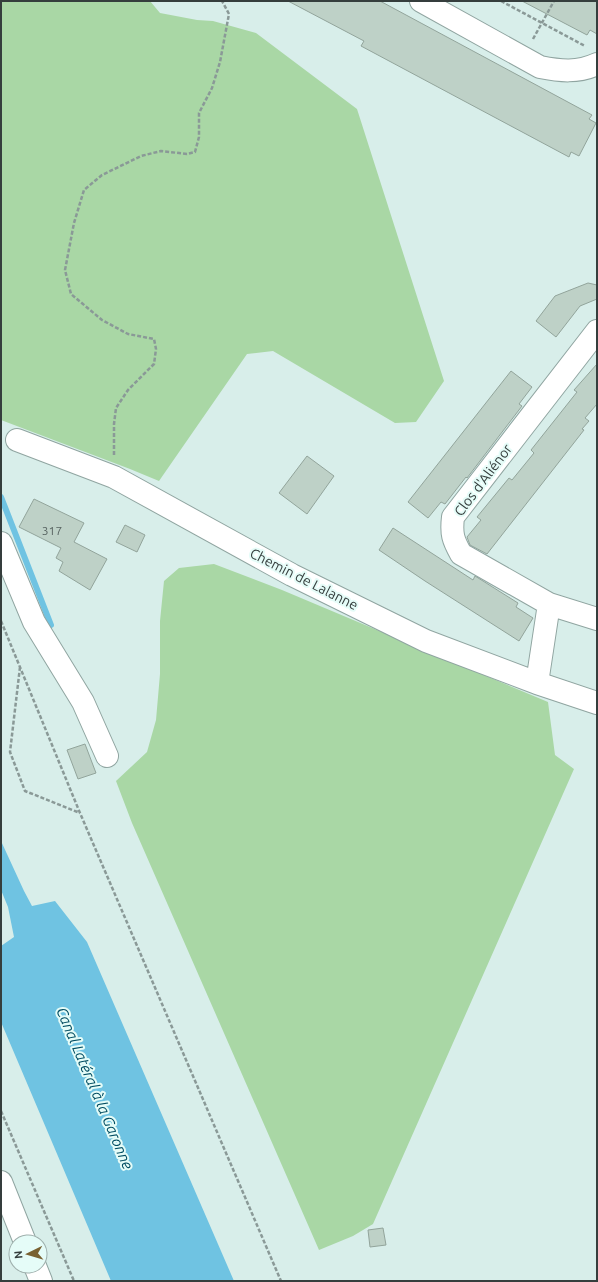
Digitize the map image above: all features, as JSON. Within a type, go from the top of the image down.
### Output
[{"type":"street","points":[[421,1],[540,66],[558,70],[573,71],[590,67],[594,56]]},
{"type":"street","name":"Clos d'Aliénor","points":[[597,331],[453,517],[451,529],[454,542],[461,554],[549,604],[597,619]]},
{"type":"street","name":"Chemin de Lalanne","points":[[17,440],[114,477],[292,575],[426,641],[537,683],[597,703]]},
{"type":"street","points":[[1,543],[34,622],[83,702],[107,756]]},
{"type":"street","points":[[537,683],[549,604]]},
{"type":"street","points":[[1,1182],[22,1234]]},
{"type":"path","points":[[114,477],[114,424],[116,408],[128,390],[154,364],[156,349],[154,339],[128,334],[102,320],[71,294],[66,270],[74,223],[84,190],[102,175],[141,156],[161,151],[188,154],[195,152],[199,137],[199,113],[212,88],[220,62],[229,14],[222,1]]},
{"type":"path","points":[[501,1],[542,23],[594,56]]},
{"type":"path","points":[[524,57],[554,1]]},
{"type":"path","points":[[1,621],[80,813],[281,1281]]},
{"type":"path","points":[[20,667],[10,752],[25,791],[80,813]]},
{"type":"path","points":[[1,1111],[74,1281]]},
{"type":"green space","points":[[1,1],[150,1],[160,13],[197,20],[213,21],[256,33],[357,109],[444,381],[416,422],[395,423],[273,351],[247,354],[159,481],[1,420]]},
{"type":"green space","points":[[214,564],[282,590],[548,702],[555,755],[574,769],[373,1224],[353,1236],[319,1250],[132,823],[116,781],[147,752],[156,720],[160,674],[160,621],[164,581],[179,568]]},
{"type":"water","name":"Canal Latéral à la Garonne","points":[[1,841],[32,906],[55,901],[87,942],[234,1281],[111,1281],[1,1022],[1,946],[14,937],[8,907],[1,890]]},
{"type":"building","points":[[288,1],[380,1],[592,115],[589,119],[596,123],[579,156],[571,152],[569,157],[361,46],[364,41]]},
{"type":"building","points":[[522,1],[597,1],[597,34],[590,30],[587,35]]},
{"type":"building","points":[[588,283],[597,285],[597,299],[580,306],[556,337],[536,321],[555,296]]},
{"type":"building","points":[[597,364],[597,404],[585,418],[589,421],[582,429],[584,430],[487,554],[470,545],[467,537],[481,520],[477,517],[509,478],[512,480],[534,453],[531,450],[577,392],[574,390]]},
{"type":"building","points":[[511,371],[532,387],[519,404],[522,406],[467,478],[466,477],[445,504],[441,502],[428,518],[408,502]]},
{"type":"building","points":[[307,456],[334,476],[307,514],[279,493]]},
{"type":"building","points":[[34,499],[84,523],[74,542],[107,559],[90,590],[59,571],[63,562],[56,558],[61,548],[19,527]]},
{"type":"building","points":[[125,525],[145,535],[137,552],[116,542]]},
{"type":"building","points":[[393,528],[473,580],[475,576],[518,603],[516,607],[533,618],[519,641],[379,550]]},
{"type":"building","points":[[85,744],[96,773],[78,779],[67,750]]},
{"type":"building","points":[[383,1228],[386,1245],[370,1247],[368,1230]]},
{"type":"waterway","points":[[1,497],[51,625]]}]
